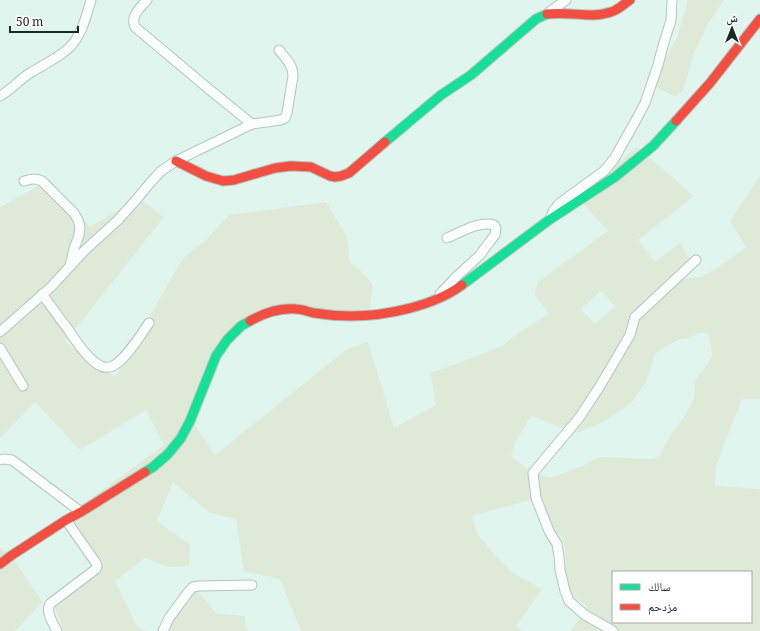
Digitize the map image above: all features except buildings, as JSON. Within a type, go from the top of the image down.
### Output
[{"type":"main road","points":[[176,161],[215,180],[224,181],[288,166],[312,166],[336,178],[342,176],[349,173],[427,106],[471,75],[536,20],[544,15],[555,13],[596,15],[612,12],[630,0]]},
{"type":"main road","points":[[0,564],[12,554],[154,467],[168,454],[181,438],[190,421],[216,356],[227,340],[241,326],[258,316],[277,310],[297,309],[316,313],[351,316],[380,314],[408,309],[435,300],[458,288],[549,220],[615,177],[653,146],[710,83],[760,19]]},
{"type":"street","points":[[0,96],[28,74],[69,48],[83,26],[91,0]]},
{"type":"street","points":[[147,0],[134,16],[133,22],[135,27],[252,124]]},
{"type":"street","points":[[546,15],[566,0]]},
{"type":"street","points":[[549,220],[554,210],[560,203],[604,171],[614,159],[629,133],[645,103],[658,65],[671,20],[672,0]]},
{"type":"street","points":[[0,332],[42,294],[84,251],[118,220],[161,171],[176,161],[252,124],[281,120],[285,118],[293,70],[292,66],[279,50]]},
{"type":"street","points":[[24,181],[38,179],[42,181],[74,213],[78,220],[80,227],[79,235],[69,267]]},
{"type":"street","points":[[435,300],[456,277],[479,256],[495,235],[496,228],[494,225],[489,223],[477,225],[447,238]]},
{"type":"street","points":[[613,631],[585,615],[569,601],[560,570],[557,544],[549,530],[536,498],[533,473],[579,418],[600,386],[630,335],[635,317],[696,260]]},
{"type":"street","points":[[42,294],[79,345],[100,366],[106,368],[113,366],[120,360],[148,324]]},
{"type":"street","points":[[0,348],[22,386]]},
{"type":"street","points":[[0,460],[4,458],[12,460],[81,512]]},
{"type":"street","points":[[57,631],[48,610],[48,606],[96,569],[97,566],[66,520]]},
{"type":"street","points":[[163,631],[169,618],[193,587],[252,585]]},
{"type":"green space","points":[[688,0],[724,0],[708,24],[695,51],[683,90],[675,97],[651,84],[677,38]]},
{"type":"green space","points":[[637,147],[694,196],[638,240],[655,262],[680,243],[689,258],[676,280],[700,277],[719,267],[746,247],[730,221],[760,176],[760,399],[742,399],[716,468],[715,486],[760,489],[760,631],[570,631],[588,607],[570,594],[561,577],[566,565],[566,551],[562,537],[544,522],[530,500],[472,516],[477,533],[494,554],[513,573],[542,589],[516,626],[522,631],[301,631],[280,579],[244,571],[236,519],[210,513],[173,482],[157,521],[190,545],[189,566],[168,567],[145,558],[115,581],[137,627],[147,631],[63,631],[52,598],[99,565],[64,518],[164,445],[146,410],[80,450],[35,402],[0,438],[0,207],[50,180],[90,227],[139,198],[164,217],[65,342],[115,377],[183,258],[206,240],[229,215],[326,202],[347,237],[350,263],[360,270],[373,285],[369,315],[270,309],[218,348],[192,421],[215,455],[347,349],[368,342],[394,428],[436,405],[430,373],[502,346],[517,334],[549,314],[535,295],[538,282],[608,231],[578,198]],"holes":[[[601,291],[615,306],[595,324],[581,309]],[[701,332],[708,334],[712,349],[712,356],[695,382],[694,398],[683,419],[672,432],[660,455],[653,459],[602,457],[583,466],[550,478],[526,468],[511,456],[515,443],[531,416],[575,433],[603,422],[633,401],[646,382],[655,354],[680,339],[688,338]]]},
{"type":"green space","points":[[0,548],[13,559],[42,602],[15,631],[0,631]]},
{"type":"green space","points":[[195,588],[217,614],[244,616],[248,631],[159,631]]},
{"type":"traffic: fast","points":[[385,142],[441,95],[471,75],[536,19],[547,14]]},
{"type":"traffic: fast","points":[[462,285],[549,220],[615,177],[653,146],[676,121]]},
{"type":"traffic: fast","points":[[145,472],[168,454],[181,438],[190,421],[216,356],[227,340],[241,326],[250,321]]},
{"type":"traffic: jam","points":[[547,14],[603,14],[616,10],[630,0]]},
{"type":"traffic: jam","points":[[676,121],[710,83],[760,19]]},
{"type":"traffic: jam","points":[[176,161],[206,176],[223,181],[234,180],[275,168],[291,166],[311,167],[335,177],[349,173],[385,142]]},
{"type":"traffic: jam","points":[[250,321],[284,309],[301,309],[314,313],[346,316],[365,316],[394,312],[438,299],[462,285]]},
{"type":"traffic: jam","points":[[0,564],[66,520],[145,472]]}]
